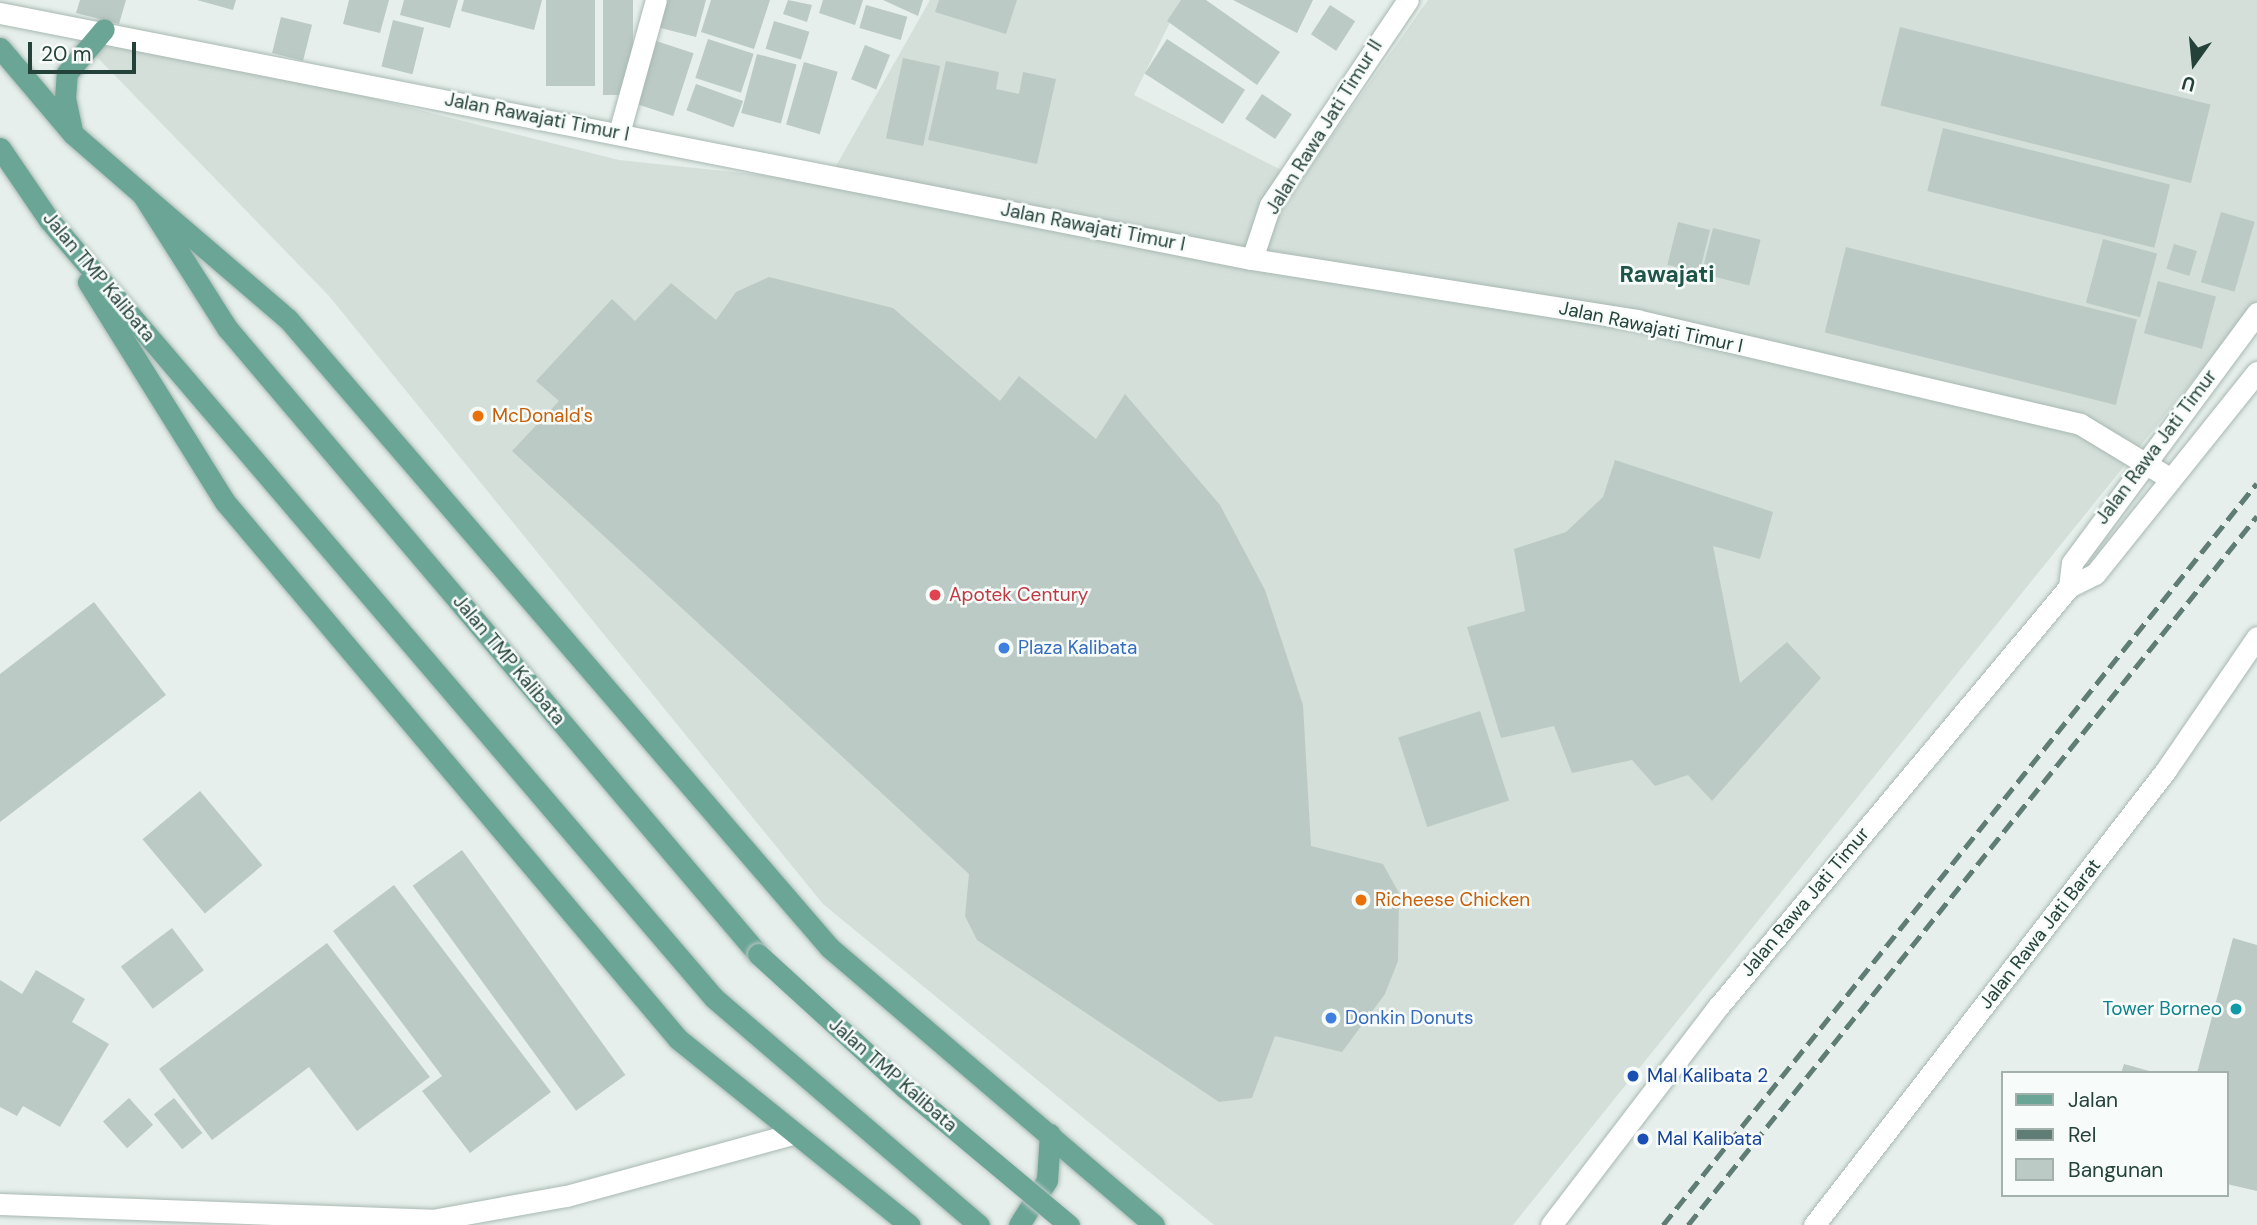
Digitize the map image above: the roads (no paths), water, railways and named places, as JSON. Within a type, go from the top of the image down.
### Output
[{"type":"main road","points":[[73,134],[65,99],[67,73],[104,29]]},
{"type":"main road","name":"Jalan TMP Kalibata","points":[[0,48],[73,134],[142,194],[227,328],[758,954],[905,1088],[1069,1225]]},
{"type":"main road","name":"Jalan TMP Kalibata","points":[[0,148],[49,220],[714,998],[979,1225]]},
{"type":"main road","points":[[142,194],[288,318],[830,948],[1154,1225]]},
{"type":"main road","points":[[49,220],[225,502],[678,1039],[792,1134],[909,1225]]},
{"type":"main road","points":[[1019,1225],[1047,1180],[1050,1134]]},
{"type":"street","points":[[619,133],[656,0]]},
{"type":"street","name":"Jalan Rawa Jati Timur II","points":[[1252,259],[1270,205],[1408,0]]},
{"type":"street","name":"Jalan Rawajati Timur I","points":[[0,12],[104,29],[1252,259],[1637,320],[2080,424],[2113,438],[2142,463],[2171,479]]},
{"type":"street","name":"Jalan Rawa Jati Timur","points":[[2069,587],[2072,563],[2142,463],[2257,313]]},
{"type":"street","name":"Jalan Rawa Jati Timur","points":[[1551,1225],[1717,1008],[2069,587],[2095,574],[2257,372]]},
{"type":"street","name":"Jalan Rawa Jati Barat","points":[[1814,1225],[2166,770],[2257,636]]},
{"type":"street","points":[[0,1204],[432,1220],[566,1196],[792,1134]]},
{"type":"railway","points":[[1663,1225],[2257,483]]},
{"type":"railway","points":[[1688,1225],[2257,516]]},
{"type":"place","name":"McDonald's","points":[[478,416]]},
{"type":"place","name":"Apotek Century","points":[[935,595]]},
{"type":"place","name":"Plaza Kalibata","points":[[1004,648]]},
{"type":"place","name":"Richeese Chicken","points":[[1361,900]]},
{"type":"place","name":"Tower Borneo","points":[[2236,1009]]},
{"type":"place","name":"Donkin Donuts","points":[[1331,1018]]},
{"type":"place","name":"Mal Kalibata 2","points":[[1633,1076]]},
{"type":"place","name":"Mal Kalibata","points":[[1643,1139]]},
{"type":"district","name":"Rawajati","points":[[1667,274]]}]
